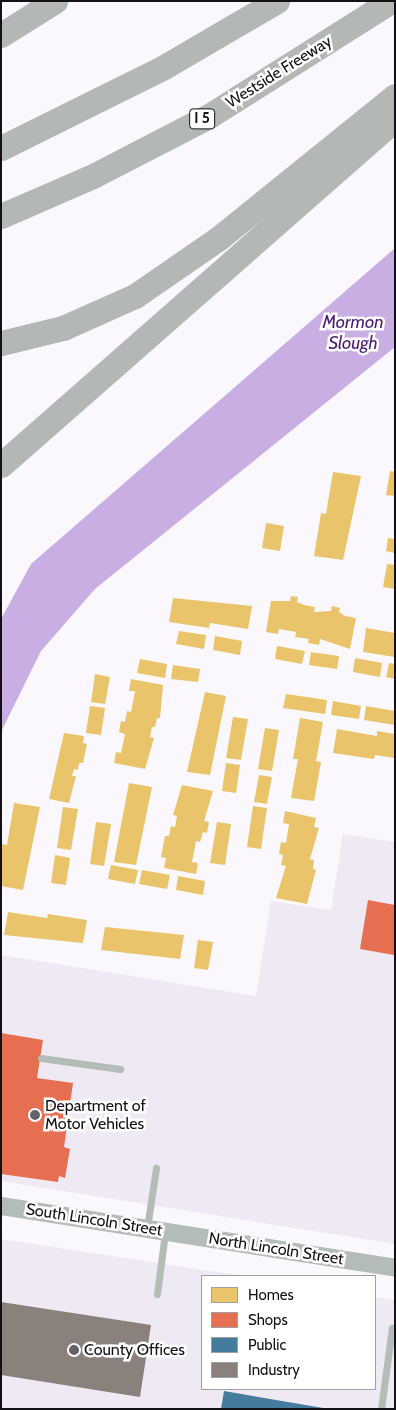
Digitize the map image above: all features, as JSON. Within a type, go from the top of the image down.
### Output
[{"type":"highway","points":[[1,35],[55,1]]},
{"type":"highway","points":[[1,148],[164,67],[277,1]]},
{"type":"highway","name":"Westside Freeway","points":[[1,216],[92,176],[209,116],[391,1]]},
{"type":"highway","points":[[1,343],[63,328],[135,296],[219,238],[395,96]]},
{"type":"highway","points":[[1,465],[395,118]]},
{"type":"street","name":"South Lincoln Street","points":[[1,1206],[187,1235]]},
{"type":"street","name":"North Lincoln Street","points":[[187,1235],[395,1268]]},
{"type":"lane","points":[[41,1058],[120,1069]]},
{"type":"lane","points":[[146,1229],[156,1168]]},
{"type":"lane","points":[[157,1294],[165,1231]]},
{"type":"lane","points":[[381,1409],[392,1328]]},
{"type":"shaded area","points":[[343,834],[395,842],[395,1244],[1,1181],[1,955],[256,996],[271,901],[331,910]]},
{"type":"shaded area","points":[[1,1239],[236,1275],[201,1275],[201,1390],[376,1390],[376,1297],[395,1300],[395,1409],[1,1409]]},
{"type":"water","name":"Mormon Slough","points":[[395,248],[395,347],[95,589],[41,651],[1,732],[1,619],[31,564]]},
{"type":"building: Homes","points":[[390,471],[395,472],[395,496],[386,495]]},
{"type":"building: Homes","points":[[333,472],[361,476],[343,560],[314,556],[321,513],[326,514]]},
{"type":"building: Homes","points":[[266,523],[284,526],[280,551],[262,548]]},
{"type":"building: Homes","points":[[388,538],[395,539],[395,553],[386,551]]},
{"type":"building: Homes","points":[[387,564],[395,565],[395,589],[383,587]]},
{"type":"building: Homes","points":[[291,596],[298,597],[297,602],[315,607],[314,612],[331,611],[332,606],[340,608],[339,612],[345,616],[356,618],[350,649],[320,639],[319,645],[308,643],[309,639],[295,637],[296,632],[279,629],[278,634],[266,632],[271,601],[290,601]]},
{"type":"building: Homes","points":[[173,598],[252,606],[248,629],[210,623],[209,628],[169,622]]},
{"type":"building: Homes","points":[[366,628],[395,633],[395,657],[363,652]]},
{"type":"building: Homes","points":[[179,631],[206,635],[204,649],[176,644]]},
{"type":"building: Homes","points":[[215,636],[242,641],[240,655],[213,650]]},
{"type":"building: Homes","points":[[277,646],[305,651],[302,664],[275,659]]},
{"type":"building: Homes","points":[[311,652],[339,656],[337,669],[309,665]]},
{"type":"building: Homes","points":[[355,658],[382,663],[380,677],[353,672]]},
{"type":"building: Homes","points":[[140,659],[167,664],[165,678],[137,673]]},
{"type":"building: Homes","points":[[389,663],[395,664],[395,679],[386,677]]},
{"type":"building: Homes","points":[[173,665],[200,669],[198,682],[171,679]]},
{"type":"building: Homes","points":[[95,674],[110,677],[105,704],[91,702]]},
{"type":"building: Homes","points":[[131,679],[163,685],[160,718],[157,718],[155,727],[152,727],[150,737],[154,738],[145,769],[114,763],[116,752],[121,753],[125,734],[119,732],[121,721],[125,722],[127,711],[131,712],[135,691],[129,691]]},
{"type":"building: Homes","points":[[205,692],[226,696],[210,775],[187,772]]},
{"type":"building: Homes","points":[[286,694],[327,700],[325,714],[283,708]]},
{"type":"building: Homes","points":[[333,701],[361,706],[359,719],[331,715]]},
{"type":"building: Homes","points":[[90,706],[105,708],[101,735],[86,733]]},
{"type":"building: Homes","points":[[366,706],[395,711],[395,725],[364,720]]},
{"type":"building: Homes","points":[[233,717],[248,719],[241,760],[226,758]]},
{"type":"building: Homes","points":[[300,718],[323,722],[316,761],[321,762],[314,801],[291,798],[298,759],[293,759]]},
{"type":"building: Homes","points":[[265,728],[279,730],[272,771],[258,769]]},
{"type":"building: Homes","points":[[337,729],[377,736],[377,731],[395,734],[395,758],[375,755],[374,759],[333,753]]},
{"type":"building: Homes","points":[[64,733],[84,736],[83,743],[87,744],[83,763],[79,763],[78,770],[74,769],[72,776],[76,776],[69,803],[49,799]]},
{"type":"building: Homes","points":[[226,763],[240,765],[236,793],[222,791]]},
{"type":"building: Homes","points":[[259,775],[272,777],[267,804],[254,802]]},
{"type":"building: Homes","points":[[129,783],[152,787],[136,865],[114,862]]},
{"type":"building: Homes","points":[[182,785],[213,791],[204,821],[209,822],[207,833],[203,832],[200,842],[196,841],[192,862],[198,863],[196,874],[164,868],[166,858],[161,857],[165,836],[169,836],[171,826],[175,827],[177,816],[173,815]]},
{"type":"building: Homes","points":[[14,803],[40,807],[23,890],[1,886],[1,848],[2,844],[7,845]]},
{"type":"building: Homes","points":[[253,806],[267,808],[261,849],[247,847]]},
{"type":"building: Homes","points":[[63,807],[78,809],[71,850],[57,848]]},
{"type":"building: Homes","points":[[285,811],[316,818],[314,827],[319,828],[310,859],[314,860],[313,869],[316,870],[307,904],[276,898],[286,866],[281,865],[283,855],[279,854],[281,842],[286,843],[289,824],[283,823]]},
{"type":"building: Homes","points":[[96,822],[111,824],[104,866],[90,864]]},
{"type":"building: Homes","points":[[217,822],[231,824],[225,865],[210,863]]},
{"type":"building: Homes","points":[[55,855],[70,858],[66,885],[51,883]]},
{"type":"building: Homes","points":[[111,865],[138,870],[135,884],[108,879]]},
{"type":"building: Homes","points":[[142,870],[170,875],[167,889],[139,884]]},
{"type":"building: Homes","points":[[178,876],[205,881],[203,895],[176,890]]},
{"type":"building: Homes","points":[[8,912],[47,918],[48,914],[87,920],[83,943],[4,935]]},
{"type":"building: Homes","points":[[105,927],[184,935],[180,959],[101,950]]},
{"type":"building: Homes","points":[[198,940],[213,942],[208,970],[194,968]]},
{"type":"building: Shops","points":[[368,900],[395,905],[394,955],[360,949]]},
{"type":"building: Shops","name":"Department of Motor Vehicles","points":[[1,1033],[43,1040],[37,1078],[73,1083],[64,1147],[70,1149],[65,1178],[59,1176],[58,1182],[1,1174]]},
{"type":"building: Public","points":[[224,1391],[323,1408],[323,1409],[221,1409]]},
{"type":"building: Industry","name":"County Offices","points":[[1,1302],[151,1325],[140,1397],[1,1375]]},
{"type":"place","name":"Department of Motor Vehicles","points":[[35,1115]]},
{"type":"place","name":"County Offices","points":[[74,1350]]}]
